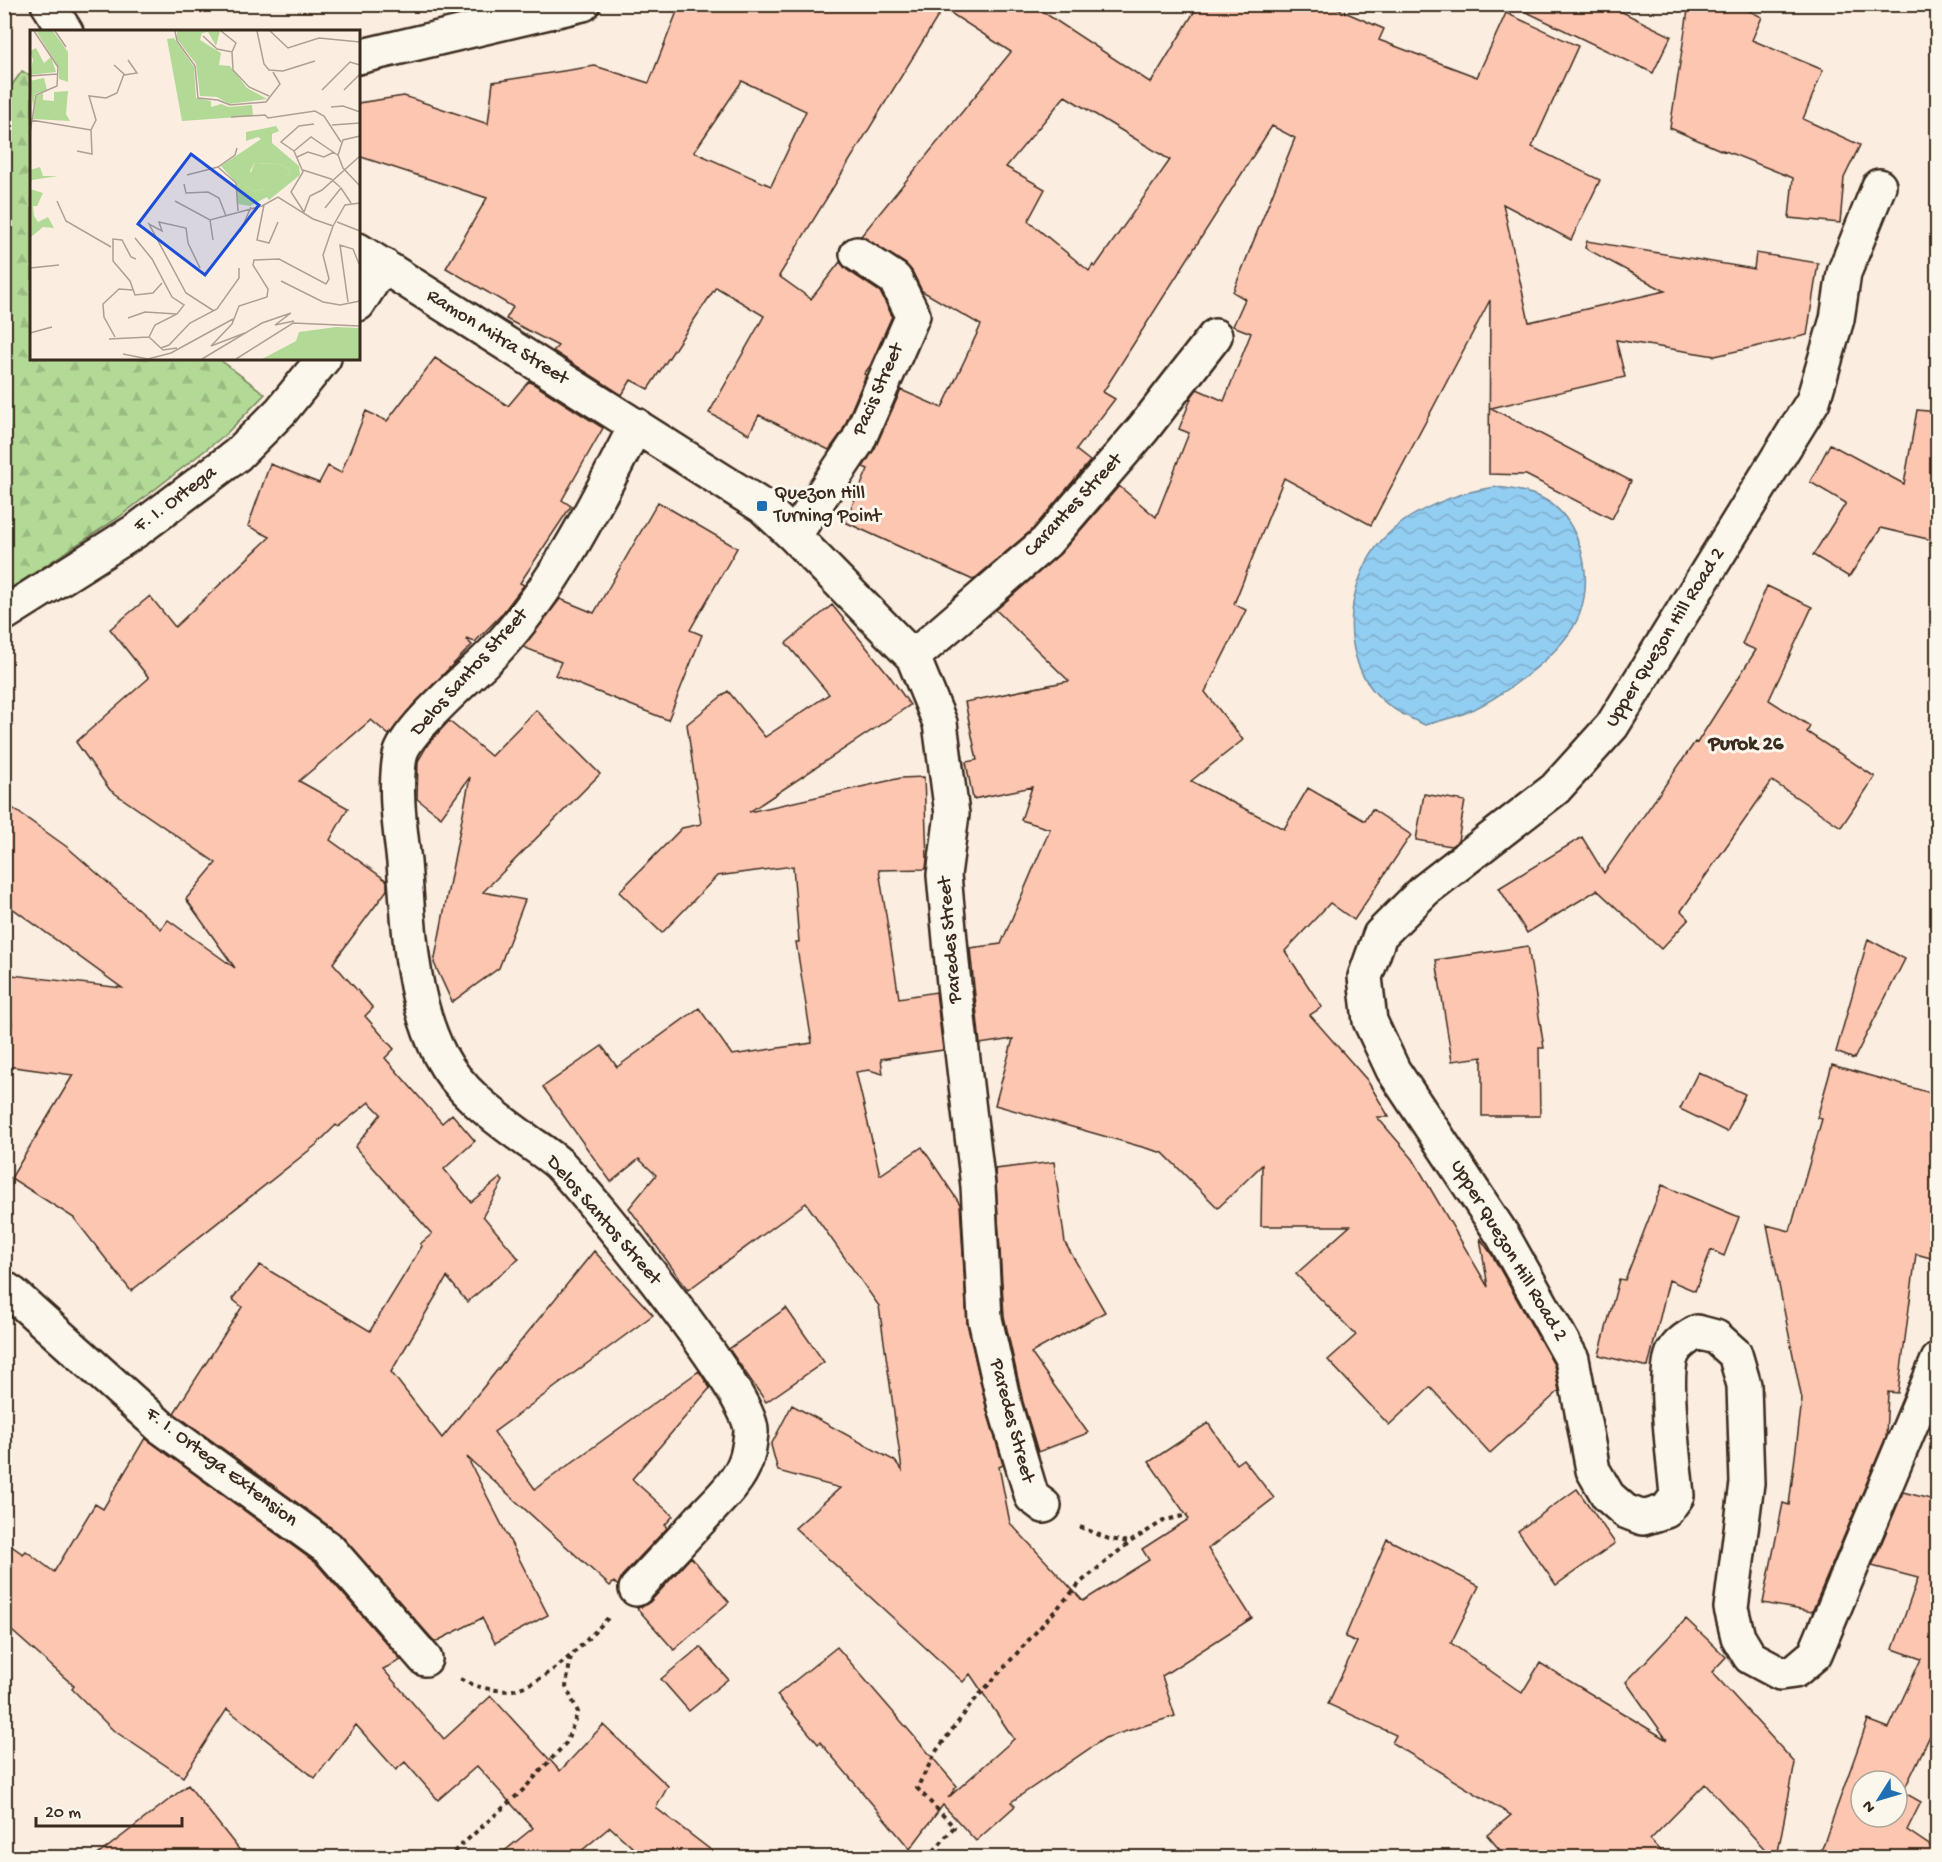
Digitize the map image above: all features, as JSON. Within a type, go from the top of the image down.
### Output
[{"type":"street","points":[[48,4],[65,30]]},
{"type":"street","points":[[360,57],[583,4]]},
{"type":"street","name":"Upper Quezon Hill Road 2","points":[[1878,186],[1844,273],[1837,319],[1813,401],[1612,726],[1555,789],[1425,890],[1380,935],[1365,977],[1370,1021],[1393,1070],[1503,1236],[1572,1359],[1593,1470],[1608,1496],[1625,1511],[1643,1518],[1666,1512],[1677,1496],[1668,1379],[1671,1355],[1682,1342],[1697,1332],[1716,1337],[1735,1354],[1744,1385],[1748,1483],[1731,1608],[1738,1637],[1750,1657],[1780,1673],[1795,1671],[1815,1653],[1938,1360]]},
{"type":"street","name":"Pacis Street","points":[[794,536],[858,441],[913,315],[895,279],[857,254]]},
{"type":"street","points":[[360,297],[371,258]]},
{"type":"street","name":"Ramon Mitra Street","points":[[371,258],[636,425]]},
{"type":"street","name":"Carantes Street","points":[[913,657],[1046,542],[1143,429],[1215,336]]},
{"type":"street","name":"F. I. Ortega","points":[[4,614],[137,530],[237,455],[281,411],[322,360]]},
{"type":"street","name":"Paredes Street","points":[[636,425],[762,506],[794,536],[913,657],[940,723],[952,814],[944,874],[954,984],[978,1186],[985,1319],[1005,1407],[1032,1497],[1044,1506]]},
{"type":"street","name":"Delos Santos Street","points":[[636,425],[608,482],[564,559],[525,614],[496,650],[418,727],[400,751],[397,792],[413,962],[426,1016],[441,1056],[465,1090],[502,1122],[557,1162],[610,1225],[678,1308],[741,1403],[752,1426],[746,1461],[729,1488],[636,1588]]},
{"type":"street","name":"F. I. Ortega Extension","points":[[4,1288],[161,1427],[329,1549],[425,1659]]},
{"type":"path","points":[[928,1857],[954,1827],[916,1788],[937,1750],[973,1702],[1080,1582],[1130,1542],[1166,1520],[1188,1515]]},
{"type":"path","points":[[1088,1531],[1109,1539],[1130,1542]]},
{"type":"path","points":[[473,1686],[512,1690],[538,1678],[571,1656],[636,1588]]},
{"type":"path","points":[[447,1857],[524,1789],[566,1743],[578,1713],[566,1687],[571,1656]]},
{"type":"green space","points":[[22,71],[30,76],[30,360],[220,360],[265,394],[226,434],[118,518],[5,592],[4,96]]},
{"type":"water","points":[[1496,487],[1536,495],[1546,500],[1556,507],[1572,527],[1585,568],[1584,595],[1580,613],[1561,644],[1529,674],[1493,699],[1475,708],[1425,725],[1383,701],[1372,689],[1362,672],[1355,653],[1352,634],[1355,593],[1370,556],[1393,529],[1435,504],[1466,493]]},
{"type":"building","points":[[680,4],[1031,4],[1151,83],[1199,4],[1326,4],[1384,29],[1379,40],[1477,77],[1506,13],[1578,46],[1532,147],[1600,180],[1571,240],[1503,204],[1529,322],[1665,291],[1585,248],[1587,241],[1754,269],[1756,253],[1818,263],[1807,335],[1715,356],[1616,340],[1625,377],[1491,408],[1631,481],[1612,519],[1526,475],[1489,474],[1490,300],[1371,525],[1284,478],[1234,604],[1246,610],[1205,692],[1243,740],[1191,781],[1284,829],[1308,788],[1365,821],[1372,809],[1411,835],[1354,920],[1330,903],[1285,951],[1322,1007],[1310,1015],[1367,1080],[1389,1117],[1377,1117],[1413,1159],[1488,1287],[1480,1238],[1492,1255],[1554,1365],[1559,1391],[1490,1453],[1430,1387],[1389,1425],[1328,1360],[1356,1335],[1296,1274],[1350,1226],[1261,1226],[1262,1165],[1218,1208],[1163,1153],[995,1105],[1013,1039],[980,1044],[970,948],[1001,944],[1050,829],[1021,820],[1032,787],[973,799],[966,762],[977,760],[965,702],[1069,681],[996,610],[1060,554],[1119,486],[1156,517],[1189,433],[1179,429],[1192,396],[1197,389],[1224,401],[1251,333],[1233,326],[1245,299],[1233,292],[1295,138],[1272,126],[1103,392],[1115,399],[1076,450],[1090,461],[1033,529],[973,580],[845,522],[868,469],[863,467],[875,448],[901,390],[942,408],[981,325],[922,291],[906,264],[861,236],[1011,52],[943,8],[779,276],[811,299],[840,262],[847,270],[880,292],[892,316],[870,366],[864,374],[866,375],[842,432],[829,450],[759,415],[749,434],[709,413],[764,316],[716,287],[648,389],[631,380],[622,395],[553,351],[558,346],[506,319],[513,307],[446,268],[487,198],[360,157],[360,103],[404,96],[488,124],[493,82],[595,66],[649,83]],"holes":[[[742,81],[806,111],[771,186],[694,152]],[[1065,96],[1170,160],[1095,267],[1093,265],[1089,271],[1028,221],[1045,189],[1006,167]]]},
{"type":"building","points":[[1510,4],[1606,4],[1671,36],[1653,73]]},
{"type":"building","points":[[1689,4],[1735,4],[1762,17],[1752,40],[1823,70],[1803,119],[1860,145],[1844,178],[1840,223],[1789,218],[1793,178],[1670,128]]},
{"type":"building","points":[[435,358],[508,406],[529,381],[603,428],[562,500],[571,506],[520,583],[524,585],[501,615],[475,642],[466,639],[472,645],[413,705],[389,735],[371,720],[299,781],[348,808],[330,840],[387,881],[387,890],[333,963],[373,1008],[365,1016],[394,1049],[385,1058],[442,1123],[452,1114],[475,1141],[444,1169],[471,1202],[500,1178],[503,1181],[483,1216],[519,1259],[467,1302],[447,1277],[391,1372],[442,1438],[594,1251],[653,1315],[494,1432],[535,1489],[699,1371],[710,1388],[632,1479],[673,1516],[665,1525],[667,1528],[622,1576],[618,1586],[614,1582],[610,1586],[467,1457],[548,1615],[495,1643],[482,1618],[435,1642],[340,1534],[174,1413],[242,1307],[232,1299],[260,1265],[370,1331],[422,1246],[420,1244],[432,1234],[355,1147],[381,1114],[369,1102],[338,1127],[336,1125],[316,1145],[131,1291],[74,1218],[11,1178],[73,1075],[7,1066],[12,1022],[4,1021],[4,974],[122,988],[4,902],[4,802],[67,847],[161,929],[168,920],[235,968],[186,899],[216,863],[110,790],[76,742],[149,678],[110,629],[150,596],[175,627],[270,537],[248,526],[270,464],[319,483],[328,466],[341,473],[366,411],[387,421]]},
{"type":"building","points":[[1917,410],[1938,412],[1938,518],[1932,540],[1881,528],[1849,577],[1813,555],[1846,503],[1810,482],[1830,444],[1904,484]]},
{"type":"building","points":[[658,502],[737,548],[690,630],[702,635],[668,720],[555,675],[561,662],[523,647],[560,599],[594,613]]},
{"type":"building","points":[[1767,586],[1812,607],[1769,700],[1810,726],[1807,732],[1875,777],[1841,827],[1772,781],[1681,911],[1689,919],[1661,949],[1597,890],[1527,933],[1499,888],[1582,837],[1604,873],[1695,742],[1697,743],[1756,650],[1742,644]]},
{"type":"building","points":[[832,605],[889,675],[910,705],[749,812],[901,778],[924,777],[926,869],[879,870],[899,998],[936,992],[943,1050],[881,1059],[883,1074],[869,1070],[856,1072],[880,1175],[922,1147],[960,1204],[967,1323],[987,1411],[1003,1465],[999,1467],[1010,1523],[1083,1601],[1149,1560],[1142,1549],[1189,1519],[1149,1462],[1208,1423],[1236,1464],[1243,1459],[1274,1498],[1208,1549],[1252,1618],[1162,1676],[1175,1716],[1105,1738],[1011,1802],[1015,1806],[976,1841],[943,1805],[910,1849],[820,1742],[818,1744],[777,1695],[837,1647],[957,1786],[948,1798],[1014,1739],[970,1674],[963,1682],[795,1528],[840,1488],[778,1471],[771,1445],[792,1405],[895,1461],[902,1470],[879,1306],[806,1203],[688,1290],[629,1208],[656,1175],[639,1159],[611,1182],[543,1087],[602,1046],[617,1067],[699,1008],[732,1055],[812,1043],[796,942],[799,942],[793,866],[717,876],[662,933],[619,892],[682,828],[701,824],[687,724],[728,691],[765,737],[829,694],[786,643]]},
{"type":"building","points":[[536,710],[600,774],[483,892],[525,900],[499,968],[452,1002],[434,963],[470,777],[441,817],[417,799],[418,761],[428,744],[449,721],[491,756]]},
{"type":"building","points":[[1424,794],[1465,801],[1458,841],[1451,846],[1416,840]]},
{"type":"building","points":[[1868,939],[1905,959],[1854,1059],[1836,1052]]},
{"type":"building","points":[[1528,946],[1544,1048],[1539,1048],[1540,1116],[1482,1116],[1482,1057],[1452,1061],[1436,960]]},
{"type":"building","points":[[1832,1065],[1938,1095],[1938,1260],[1916,1254],[1898,1393],[1888,1392],[1886,1437],[1812,1612],[1763,1603],[1783,1503],[1789,1505],[1802,1400],[1767,1225],[1790,1231],[1822,1119],[1817,1118]]},
{"type":"building","points":[[1698,1072],[1745,1094],[1727,1132],[1680,1109]]},
{"type":"building","points":[[1054,1162],[1065,1243],[1105,1312],[1031,1353],[1088,1433],[1038,1452],[1023,1402],[1004,1316],[995,1169]]},
{"type":"building","points":[[1662,1185],[1739,1217],[1724,1256],[1711,1250],[1695,1291],[1669,1280],[1648,1367],[1599,1355],[1619,1279],[1625,1280]]},
{"type":"building","points":[[786,1308],[824,1362],[766,1402],[729,1349]]},
{"type":"building","points":[[145,1438],[316,1563],[401,1660],[383,1669],[444,1739],[491,1696],[560,1771],[603,1725],[668,1786],[656,1808],[720,1857],[643,1857],[610,1827],[574,1857],[497,1857],[533,1828],[477,1766],[438,1800],[405,1762],[396,1770],[356,1725],[315,1778],[227,1709],[183,1777],[113,1730],[72,1689],[74,1686],[4,1624],[4,1541],[23,1554],[26,1551],[54,1572],[95,1504],[103,1509]]},
{"type":"building","points":[[1577,1489],[1615,1543],[1556,1585],[1518,1531]]},
{"type":"building","points":[[1903,1492],[1938,1501],[1938,1719],[1909,1779],[1909,1769],[1850,1769],[1868,1720],[1889,1728],[1921,1659],[1893,1649],[1918,1578],[1872,1566]]},
{"type":"building","points":[[1387,1539],[1479,1586],[1451,1643],[1522,1693],[1540,1663],[1667,1740],[1626,1682],[1686,1619],[1726,1657],[1712,1672],[1795,1763],[1777,1857],[1772,1857],[1705,1784],[1650,1840],[1666,1857],[1506,1857],[1487,1835],[1511,1815],[1392,1743],[1396,1735],[1328,1704],[1357,1642],[1345,1637]]},
{"type":"building","points":[[691,1557],[729,1602],[674,1650],[636,1607],[642,1607],[650,1602]]},
{"type":"building","points":[[700,1647],[728,1679],[689,1711],[661,1679]]},
{"type":"building","points":[[1849,1773],[1849,1829],[1908,1829],[1938,1851],[1938,1857],[1819,1857]]},
{"type":"building","points":[[188,1785],[245,1857],[95,1857]]},
{"type":"building","points":[[1909,1795],[1921,1802],[1909,1826]]},
{"type":"place","name":"Quezon Hill Turning Point","points":[[762,506]]},
{"type":"district","name":"Purok 26","points":[[1746,745]]}]
